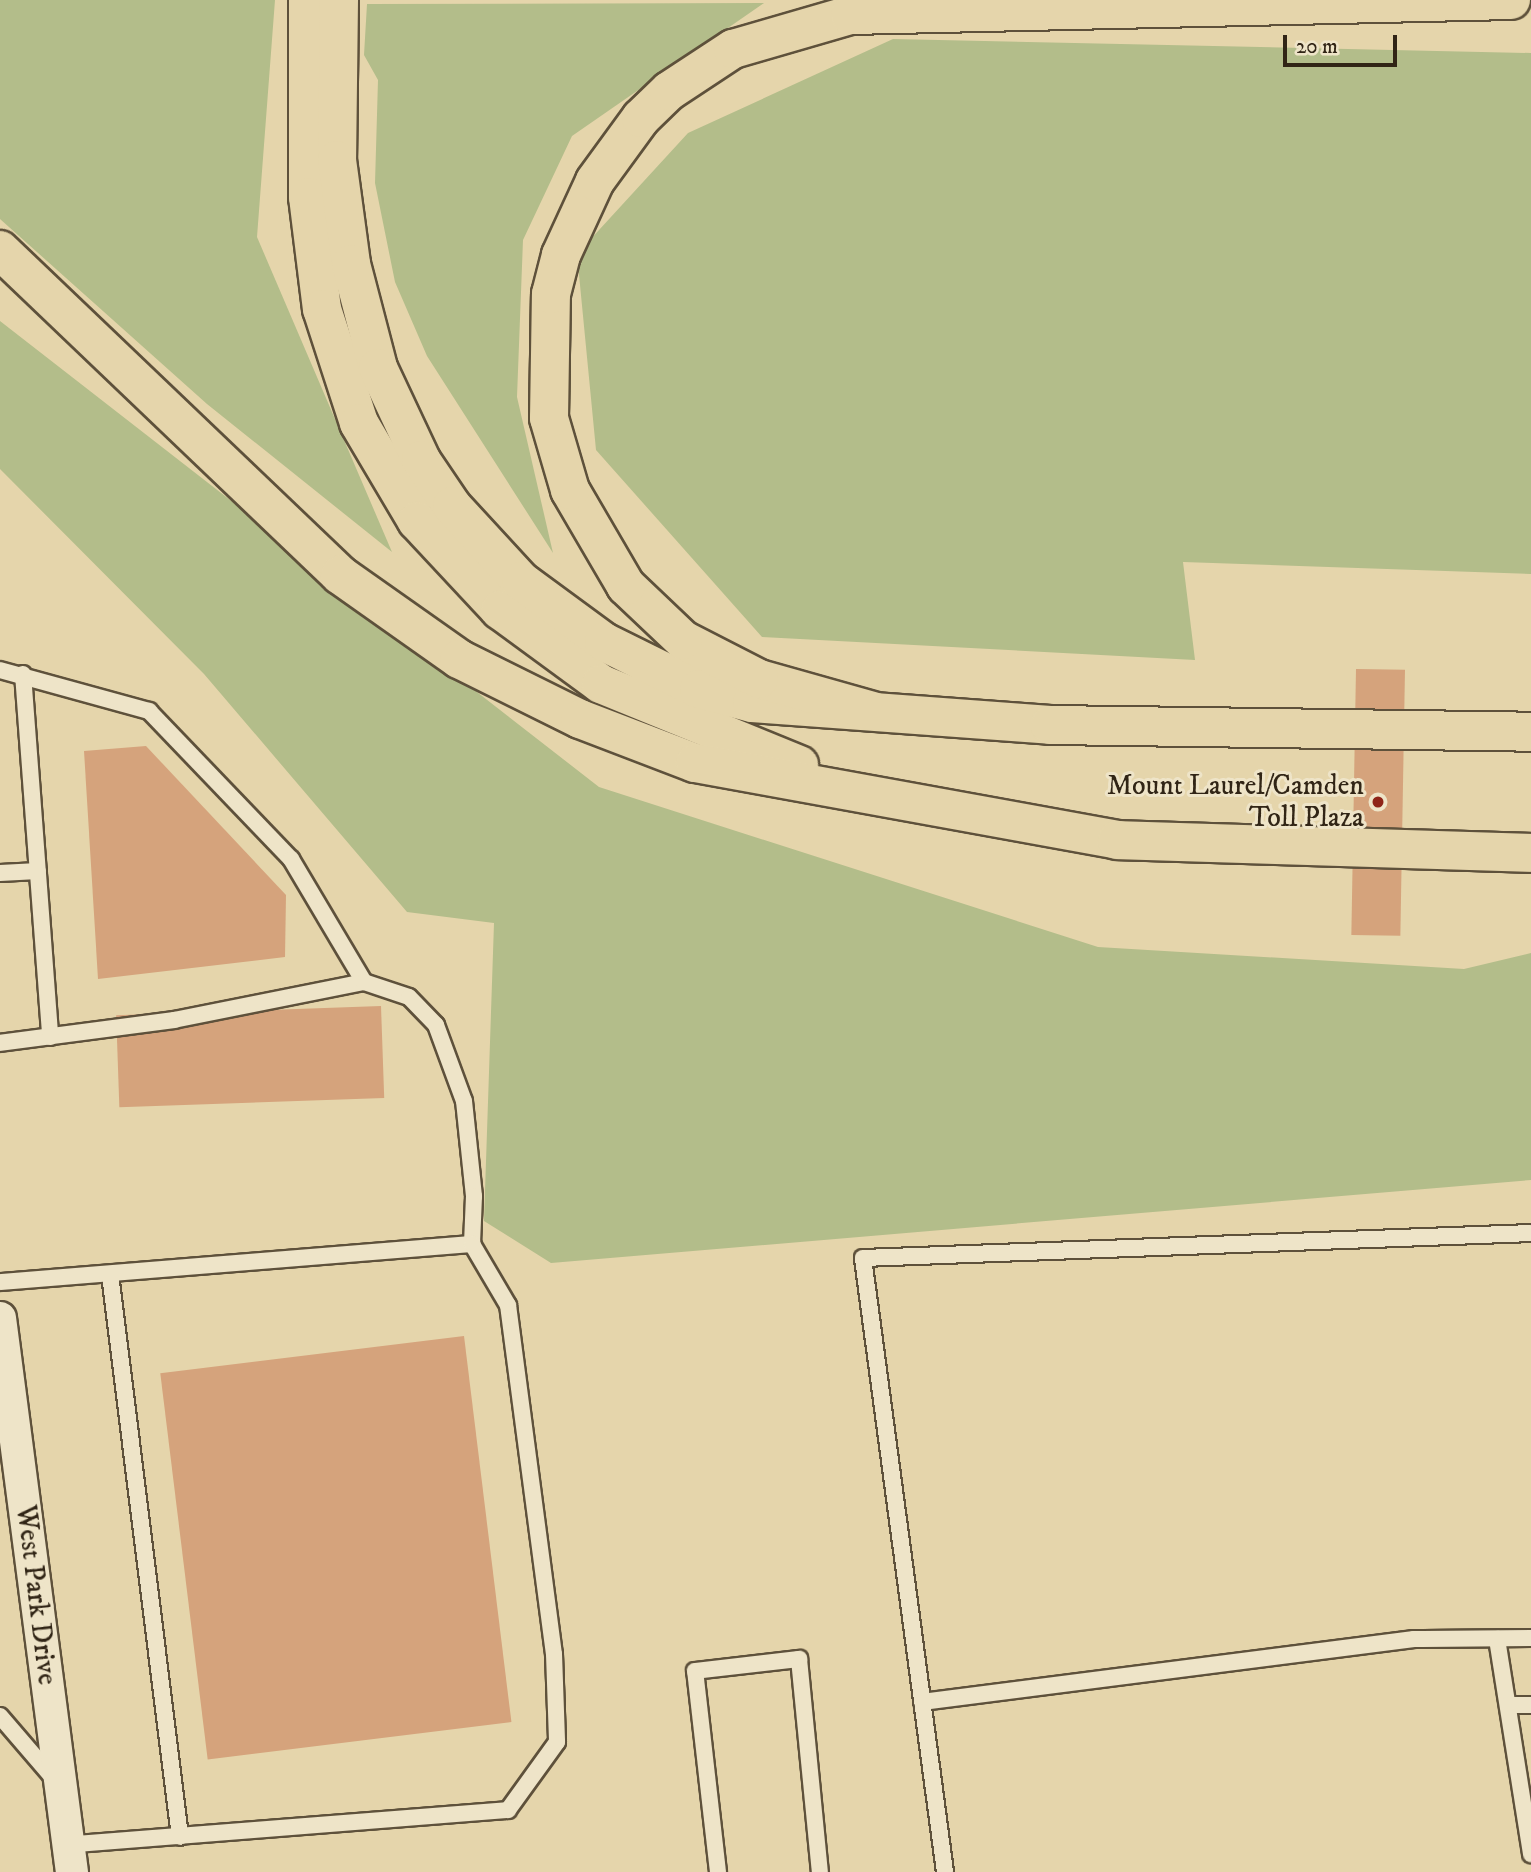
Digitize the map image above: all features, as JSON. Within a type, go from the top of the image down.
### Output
[{"type":"highway","points":[[873,712],[760,678],[683,640],[626,586],[569,490],[549,418],[551,294],[561,255],[595,181],[641,118],[669,91],[733,50],[850,15],[1511,0]]},
{"type":"highway","points":[[323,13],[337,160],[351,264],[378,368],[421,460],[452,506],[521,581],[650,668],[752,704],[1050,725],[1531,732]]},
{"type":"highway","points":[[323,13],[308,197],[322,309],[359,423],[417,521],[500,610],[601,684],[886,799]]},
{"type":"highway","points":[[0,250],[290,531],[397,619],[459,659],[580,719],[695,763],[1117,840],[1531,853]]},
{"type":"street","name":"West Park Drive","points":[[1,1335],[70,1858]]},
{"type":"lane","points":[[0,670],[23,674],[149,710],[291,859],[364,982]]},
{"type":"lane","points":[[23,674],[50,1037]]},
{"type":"lane","points":[[0,873],[38,871]]},
{"type":"lane","points":[[0,1044],[364,982],[410,997],[436,1025],[464,1101],[474,1196],[472,1244],[508,1306],[554,1654],[557,1742],[508,1810],[180,1837],[70,1858]]},
{"type":"lane","points":[[945,1872],[863,1258],[1531,1233]]},
{"type":"lane","points":[[0,1282],[472,1244]]},
{"type":"lane","points":[[110,1273],[180,1837]]},
{"type":"lane","points":[[922,1702],[1414,1639],[1531,1638]]},
{"type":"lane","points":[[1497,1639],[1531,1854]]},
{"type":"lane","points":[[718,1872],[695,1671],[799,1659],[820,1872]]},
{"type":"lane","points":[[1508,1705],[1531,1705]]},
{"type":"lane","points":[[0,1716],[61,1787]]},
{"type":"green space","points":[[0,0],[275,0],[257,237],[392,552],[207,404],[0,219]]},
{"type":"green space","points":[[764,3],[572,136],[523,240],[517,397],[553,553],[427,356],[395,282],[375,183],[378,80],[364,55],[367,4]]},
{"type":"green space","points":[[893,39],[1531,53],[1531,574],[1183,562],[1195,660],[762,637],[596,450],[577,254],[688,133]]},
{"type":"green space","points":[[0,321],[599,787],[1098,947],[1464,969],[1531,953],[1531,1180],[551,1263],[484,1221],[494,923],[407,912],[204,674],[0,469]]},
{"type":"building","name":"Mount Laurel/Camden Toll Plaza","points":[[1356,669],[1405,670],[1400,936],[1351,935]]},
{"type":"building","points":[[146,746],[286,895],[285,957],[98,979],[84,751]]},
{"type":"building","points":[[381,1006],[384,1098],[119,1107],[116,1015]]},
{"type":"building","points":[[464,1336],[511,1722],[208,1759],[160,1373]]},
{"type":"place","name":"Mount Laurel/Camden Toll Plaza","points":[[1378,802]]}]
